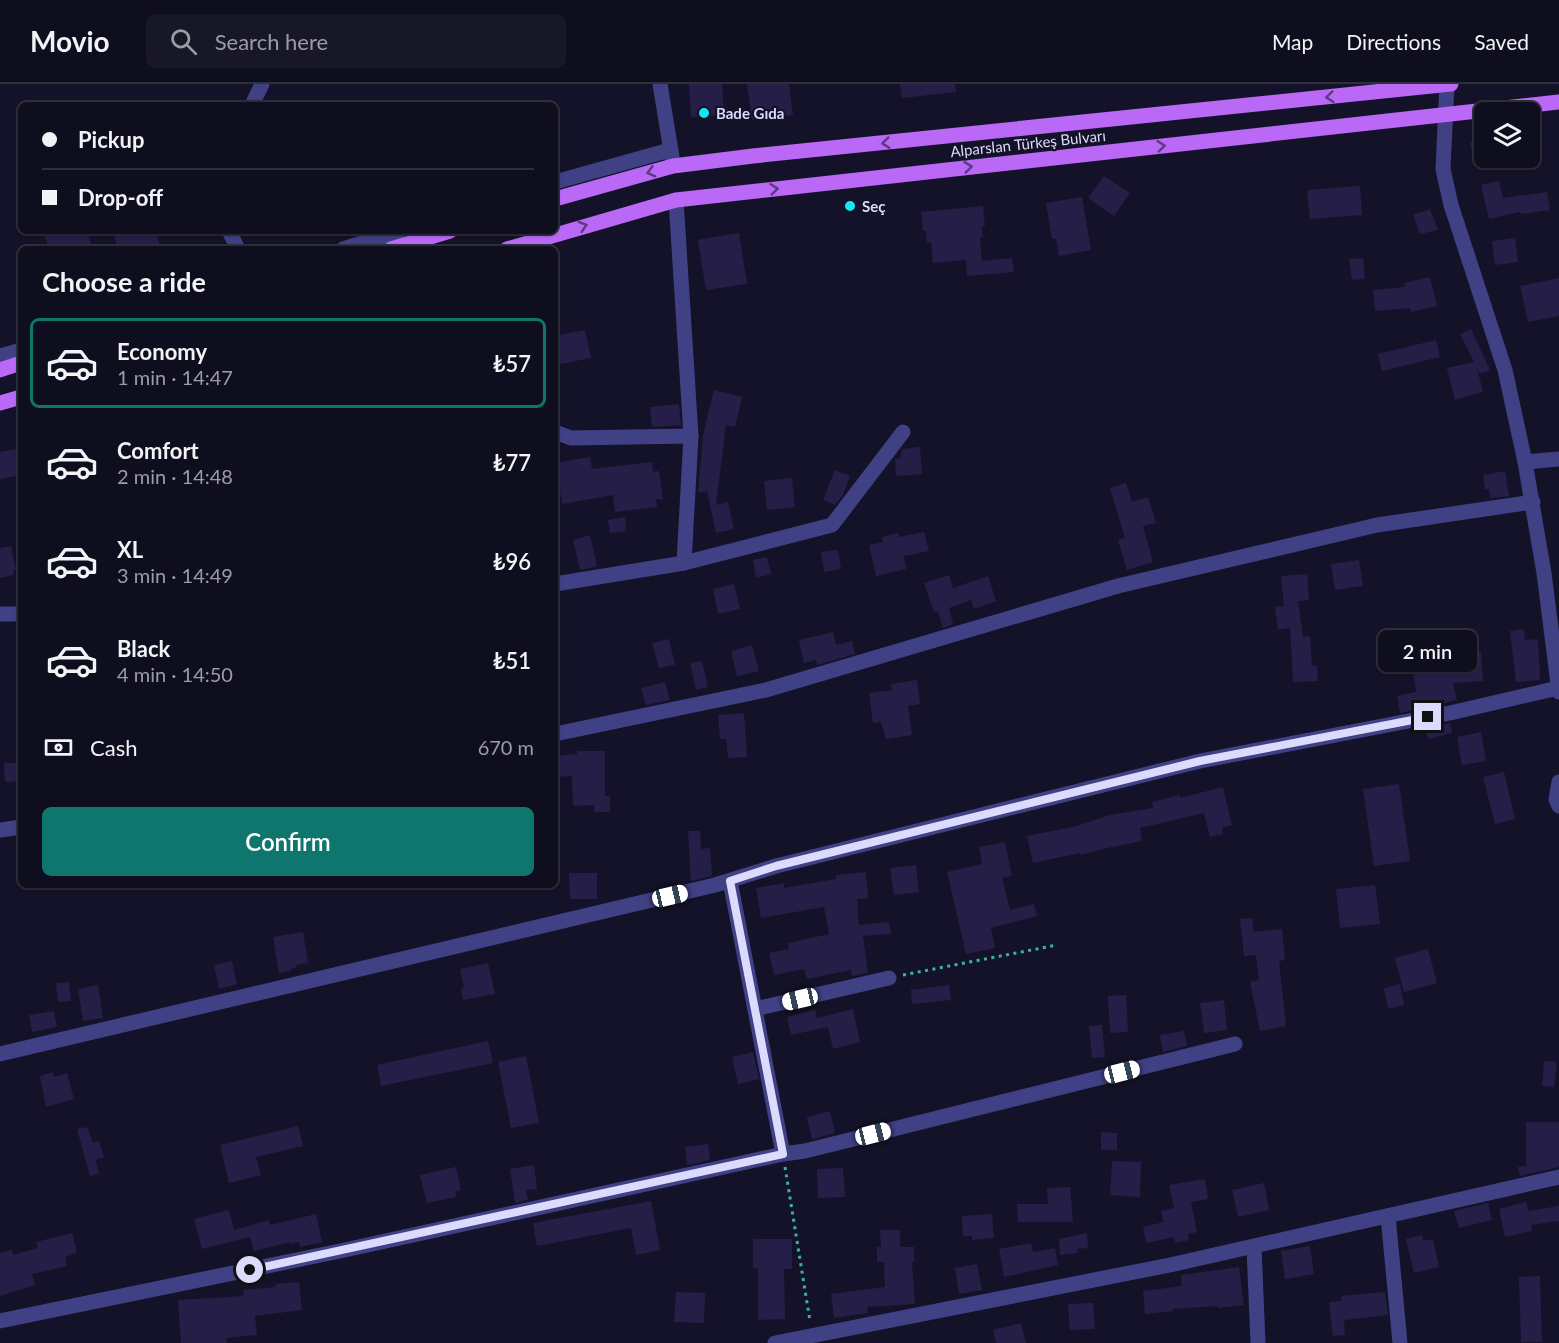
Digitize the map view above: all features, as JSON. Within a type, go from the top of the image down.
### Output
[{"type":"main road","points":[[558,198],[673,166],[1448,84]]},
{"type":"main road","name":"Alparslan Türkeş Bulvarı","points":[[517,246],[676,200],[1559,102]]},
{"type":"main road","points":[[401,246],[440,234]]},
{"type":"main road","points":[[0,370],[18,364]]},
{"type":"main road","points":[[0,403],[18,398]]},
{"type":"street","points":[[253,102],[262,84]]},
{"type":"street","points":[[660,84],[673,166]]},
{"type":"street","points":[[0,1054],[730,881],[788,863],[1200,761],[1559,690],[1544,573],[1526,462],[1505,370],[1451,206],[1443,169],[1448,84]]},
{"type":"street","points":[[558,181],[670,150]]},
{"type":"street","points":[[676,200],[691,436],[684,563]]},
{"type":"street","points":[[352,246],[390,234]]},
{"type":"street","points":[[0,357],[18,351]]},
{"type":"street","points":[[558,584],[684,563],[832,525],[903,432]]},
{"type":"street","points":[[558,433],[571,438],[691,436]]},
{"type":"street","points":[[1526,462],[1559,459]]},
{"type":"street","points":[[558,733],[766,690],[1141,581],[1377,525],[1533,502]]},
{"type":"street","points":[[1544,573],[1559,568]]},
{"type":"street","points":[[0,614],[18,614]]},
{"type":"street","points":[[1559,782],[1556,799],[1559,806]]},
{"type":"street","points":[[0,830],[18,827]]},
{"type":"street","points":[[730,881],[783,1154]]},
{"type":"street","points":[[755,1009],[889,978]]},
{"type":"street","points":[[0,1321],[805,1151],[1235,1044]]},
{"type":"street","points":[[775,1343],[1170,1265],[1559,1177]]},
{"type":"street","points":[[1388,1216],[1400,1343]]},
{"type":"street","points":[[1254,1247],[1258,1343]]},
{"type":"path","points":[[889,978],[1057,945]]},
{"type":"path","points":[[783,1154],[812,1335]]},
{"type":"building","points":[[689,84],[722,84],[724,115],[691,117]]},
{"type":"building","points":[[747,84],[789,84],[793,115],[752,120]]},
{"type":"building","points":[[900,84],[955,84],[956,92],[902,98]]},
{"type":"building","points":[[1474,141],[1474,163],[1470,142]]},
{"type":"building","points":[[1104,176],[1130,193],[1114,216],[1088,198]]},
{"type":"building","points":[[1499,181],[1503,198],[1547,192],[1550,210],[1521,214],[1520,212],[1489,219],[1481,185]]},
{"type":"building","points":[[1360,186],[1362,215],[1310,219],[1307,190]]},
{"type":"building","points":[[1082,197],[1091,250],[1059,256],[1056,239],[1052,239],[1046,203]]},
{"type":"building","points":[[983,206],[985,226],[982,226],[983,237],[980,238],[982,261],[1012,258],[1014,272],[967,276],[966,260],[933,263],[931,242],[927,243],[926,231],[923,231],[921,212]]},
{"type":"building","points":[[1430,209],[1438,230],[1420,234],[1413,215]]},
{"type":"building","points":[[739,233],[747,284],[706,290],[698,240]]},
{"type":"building","points":[[44,234],[88,234],[91,246],[48,246]]},
{"type":"building","points":[[114,234],[157,234],[160,246],[117,246]]},
{"type":"building","points":[[1515,238],[1518,262],[1495,265],[1492,241]]},
{"type":"building","points":[[1363,258],[1365,279],[1352,280],[1349,259]]},
{"type":"building","points":[[1430,277],[1437,306],[1411,312],[1410,308],[1375,311],[1373,290],[1405,287],[1404,283]]},
{"type":"building","points":[[1559,278],[1559,316],[1528,322],[1520,286]]},
{"type":"building","points":[[1471,329],[1490,370],[1480,374],[1477,368],[1483,392],[1455,400],[1447,368],[1474,362],[1460,334]]},
{"type":"building","points":[[585,330],[591,358],[558,364],[558,335]]},
{"type":"building","points":[[1436,340],[1440,357],[1382,371],[1378,354]]},
{"type":"building","points":[[714,390],[742,397],[735,427],[726,425],[716,505],[728,502],[734,529],[716,533],[707,491],[698,493],[703,435]]},
{"type":"building","points":[[679,404],[681,425],[652,427],[650,407]]},
{"type":"building","points":[[920,447],[922,474],[896,476],[895,459],[901,458],[902,449]]},
{"type":"building","points":[[18,449],[18,476],[0,479],[0,452]]},
{"type":"building","points":[[590,457],[592,469],[652,462],[653,472],[659,471],[663,499],[656,499],[657,507],[615,512],[613,495],[562,504],[558,462]]},
{"type":"building","points":[[835,470],[850,476],[843,495],[835,505],[823,500]]},
{"type":"building","points":[[1505,471],[1509,496],[1490,498],[1489,489],[1485,489],[1483,475]]},
{"type":"building","points":[[792,478],[795,507],[767,510],[764,481]]},
{"type":"building","points":[[1126,483],[1132,502],[1148,497],[1156,523],[1143,526],[1153,562],[1127,570],[1118,540],[1125,538],[1110,488]]},
{"type":"building","points":[[625,517],[626,531],[610,533],[608,520]]},
{"type":"building","points":[[924,532],[929,551],[904,556],[906,569],[876,576],[869,545],[883,542],[882,537],[898,533],[899,537]]},
{"type":"building","points":[[590,535],[597,566],[580,570],[573,540]]},
{"type":"building","points":[[11,546],[16,570],[13,571],[14,575],[0,578],[0,548]]},
{"type":"building","points":[[838,550],[841,569],[824,572],[821,552]]},
{"type":"building","points":[[767,557],[771,574],[756,578],[753,560]]},
{"type":"building","points":[[1359,560],[1363,586],[1335,590],[1331,564]]},
{"type":"building","points":[[1307,574],[1309,600],[1298,601],[1303,637],[1310,636],[1312,666],[1317,666],[1318,681],[1293,682],[1290,628],[1278,630],[1275,607],[1284,606],[1281,576]]},
{"type":"building","points":[[949,575],[953,588],[988,576],[996,601],[974,609],[971,600],[949,608],[953,624],[943,628],[938,611],[934,612],[924,583]]},
{"type":"building","points":[[734,584],[740,609],[718,614],[713,589]]},
{"type":"building","points":[[1524,629],[1525,640],[1538,639],[1540,680],[1516,682],[1510,631]]},
{"type":"building","points":[[833,632],[836,645],[852,641],[855,654],[817,665],[816,660],[804,663],[799,640]]},
{"type":"building","points":[[669,639],[675,665],[659,668],[652,643]]},
{"type":"building","points":[[752,645],[759,671],[737,676],[731,651]]},
{"type":"building","points":[[1481,651],[1483,681],[1453,683],[1457,700],[1400,713],[1397,696],[1416,692],[1411,658]]},
{"type":"building","points":[[702,661],[708,687],[696,690],[690,663]]},
{"type":"building","points":[[917,680],[920,704],[908,706],[912,735],[886,739],[881,722],[873,723],[869,693],[892,690],[891,684]]},
{"type":"building","points":[[665,682],[670,700],[646,705],[641,688]]},
{"type":"building","points":[[744,713],[747,757],[728,758],[726,739],[720,739],[718,715]]},
{"type":"building","points":[[1450,723],[1452,733],[1428,739],[1426,728]]},
{"type":"building","points":[[1481,732],[1486,761],[1462,765],[1457,737]]},
{"type":"building","points":[[577,751],[605,751],[605,796],[610,796],[610,812],[594,812],[594,805],[573,806],[572,776],[558,777],[558,756],[577,754]]},
{"type":"building","points":[[4,763],[18,763],[18,781],[5,782]]},
{"type":"building","points":[[1504,772],[1515,819],[1495,824],[1483,777]]},
{"type":"building","points":[[1399,784],[1410,861],[1374,866],[1363,789]]},
{"type":"building","points":[[1223,787],[1232,825],[1222,828],[1223,834],[1210,837],[1204,813],[1140,828],[1142,841],[1033,863],[1027,836],[1073,827],[1110,815],[1153,808],[1152,802],[1180,795],[1180,798]]},
{"type":"building","points":[[688,831],[700,831],[701,849],[710,848],[712,876],[691,881]]},
{"type":"building","points":[[1005,842],[1012,876],[1002,878],[1010,910],[1034,904],[1037,916],[991,928],[995,948],[966,954],[947,872],[982,864],[979,847]]},
{"type":"building","points":[[916,865],[919,892],[894,895],[890,868]]},
{"type":"building","points":[[866,872],[868,898],[857,899],[859,925],[889,922],[891,934],[863,936],[868,973],[852,976],[851,970],[807,979],[804,969],[774,975],[769,953],[789,949],[788,943],[829,934],[824,907],[761,918],[756,888],[784,883],[784,888],[836,879],[836,875]]},
{"type":"building","points":[[569,873],[597,873],[597,899],[570,899]]},
{"type":"building","points":[[1375,885],[1380,924],[1340,928],[1336,889]]},
{"type":"building","points":[[1252,918],[1254,932],[1282,929],[1285,960],[1279,961],[1286,1026],[1260,1031],[1250,982],[1259,980],[1256,955],[1244,956],[1240,919]]},
{"type":"building","points":[[303,932],[308,963],[296,965],[296,968],[290,969],[291,971],[279,973],[273,937]]},
{"type":"building","points":[[1428,949],[1437,983],[1404,992],[1395,958]]},
{"type":"building","points":[[232,961],[237,984],[219,989],[214,965]]},
{"type":"building","points":[[488,963],[495,994],[463,1000],[461,989],[464,988],[460,969]]},
{"type":"building","points":[[69,982],[71,1001],[58,1002],[56,983]]},
{"type":"building","points":[[1400,984],[1404,1005],[1388,1009],[1384,988]]},
{"type":"building","points":[[98,985],[103,1018],[83,1021],[78,989]]},
{"type":"building","points":[[949,985],[951,1000],[912,1004],[911,990]]},
{"type":"building","points":[[1126,995],[1128,1032],[1110,1033],[1108,996]]},
{"type":"building","points":[[1224,1000],[1227,1030],[1204,1033],[1200,1003]]},
{"type":"building","points":[[853,1009],[860,1042],[833,1049],[828,1027],[791,1035],[787,1017],[815,1010],[817,1018]]},
{"type":"building","points":[[54,1011],[57,1027],[32,1032],[29,1015]]},
{"type":"building","points":[[1102,1025],[1105,1057],[1092,1058],[1089,1026]]},
{"type":"building","points":[[1184,1031],[1187,1046],[1163,1052],[1160,1035]]},
{"type":"building","points":[[488,1041],[493,1063],[381,1086],[377,1065]]},
{"type":"building","points":[[753,1052],[759,1079],[738,1084],[732,1057]]},
{"type":"building","points":[[526,1056],[539,1123],[511,1128],[498,1062]]},
{"type":"building","points":[[1544,1061],[1557,1062],[1554,1087],[1542,1086]]},
{"type":"building","points":[[53,1072],[54,1077],[67,1073],[74,1099],[46,1107],[40,1076]]},
{"type":"building","points":[[830,1111],[835,1133],[812,1139],[807,1117]]},
{"type":"building","points":[[1526,1122],[1559,1122],[1559,1167],[1520,1176],[1518,1167],[1526,1166]]},
{"type":"building","points":[[298,1126],[303,1146],[256,1157],[261,1175],[229,1183],[220,1145]]},
{"type":"building","points":[[87,1127],[93,1143],[99,1141],[104,1158],[97,1159],[96,1162],[99,1174],[90,1176],[77,1129]]},
{"type":"building","points":[[1101,1132],[1117,1133],[1117,1150],[1101,1150]]},
{"type":"building","points":[[708,1144],[710,1160],[687,1165],[685,1147]]},
{"type":"building","points":[[1112,1161],[1141,1162],[1140,1197],[1110,1195]]},
{"type":"building","points":[[534,1165],[537,1189],[526,1190],[528,1200],[515,1203],[510,1169]]},
{"type":"building","points":[[456,1167],[461,1190],[455,1191],[456,1197],[427,1203],[420,1175]]},
{"type":"building","points":[[843,1168],[845,1197],[818,1198],[817,1169]]},
{"type":"building","points":[[1205,1179],[1208,1199],[1191,1202],[1197,1232],[1188,1234],[1189,1240],[1175,1243],[1174,1237],[1146,1243],[1143,1227],[1164,1222],[1161,1211],[1174,1208],[1169,1185]]},
{"type":"building","points":[[1264,1183],[1269,1210],[1238,1217],[1232,1190]]},
{"type":"building","points":[[1070,1187],[1073,1222],[1018,1222],[1017,1204],[1048,1204],[1047,1188]]},
{"type":"building","points":[[651,1201],[660,1250],[636,1255],[631,1228],[537,1246],[533,1223]]},
{"type":"building","points":[[1526,1202],[1528,1211],[1559,1206],[1559,1221],[1531,1225],[1532,1231],[1505,1237],[1499,1209]]},
{"type":"building","points":[[1488,1203],[1492,1220],[1459,1228],[1454,1211]]},
{"type":"building","points":[[229,1210],[234,1230],[269,1220],[270,1225],[316,1214],[322,1242],[300,1247],[299,1242],[291,1244],[290,1242],[254,1251],[250,1237],[202,1249],[194,1219]]},
{"type":"building","points":[[992,1214],[994,1238],[972,1240],[972,1236],[963,1236],[962,1216]]},
{"type":"building","points":[[880,1230],[900,1230],[900,1247],[914,1247],[914,1262],[912,1262],[915,1304],[867,1307],[868,1313],[834,1318],[831,1294],[885,1287],[884,1262],[877,1262],[877,1247],[881,1247]]},
{"type":"building","points":[[72,1233],[77,1253],[65,1257],[67,1266],[32,1274],[35,1285],[0,1296],[0,1253],[12,1250],[13,1255],[38,1248],[36,1242]]},
{"type":"building","points":[[1087,1233],[1088,1248],[1077,1249],[1077,1253],[1060,1255],[1059,1239]]},
{"type":"building","points":[[1422,1235],[1423,1241],[1433,1239],[1439,1267],[1414,1273],[1406,1239]]},
{"type":"building","points":[[753,1239],[792,1239],[792,1269],[784,1269],[785,1319],[758,1320],[758,1269],[753,1268]]},
{"type":"building","points":[[1031,1243],[1033,1252],[1055,1248],[1058,1265],[1004,1277],[999,1249]]},
{"type":"building","points":[[1310,1246],[1314,1274],[1285,1279],[1281,1251]]},
{"type":"building","points":[[977,1264],[982,1290],[959,1294],[955,1268]]},
{"type":"building","points":[[1239,1267],[1244,1305],[1173,1309],[1173,1311],[1145,1314],[1143,1291],[1182,1286],[1181,1275]]},
{"type":"building","points":[[1540,1276],[1542,1342],[1521,1342],[1519,1277]]},
{"type":"building","points":[[299,1282],[302,1310],[255,1316],[257,1335],[226,1338],[227,1343],[181,1343],[178,1300],[244,1296],[243,1290]]},
{"type":"building","points":[[676,1292],[705,1293],[704,1323],[674,1322]]},
{"type":"building","points":[[1385,1292],[1388,1315],[1344,1320],[1345,1335],[1333,1336],[1329,1302],[1342,1301],[1341,1296]]},
{"type":"building","points":[[1093,1303],[1095,1329],[1070,1330],[1068,1304]]},
{"type":"building","points":[[1021,1323],[1026,1343],[996,1343],[993,1330]]},
{"type":"place","name":"Bade Gıda","points":[[704,113]]},
{"type":"place","name":"Seç","points":[[850,206]]},
{"type":"route","points":[[250,1270],[783,1154],[730,881],[776,866],[1200,761],[1428,717]]}]
